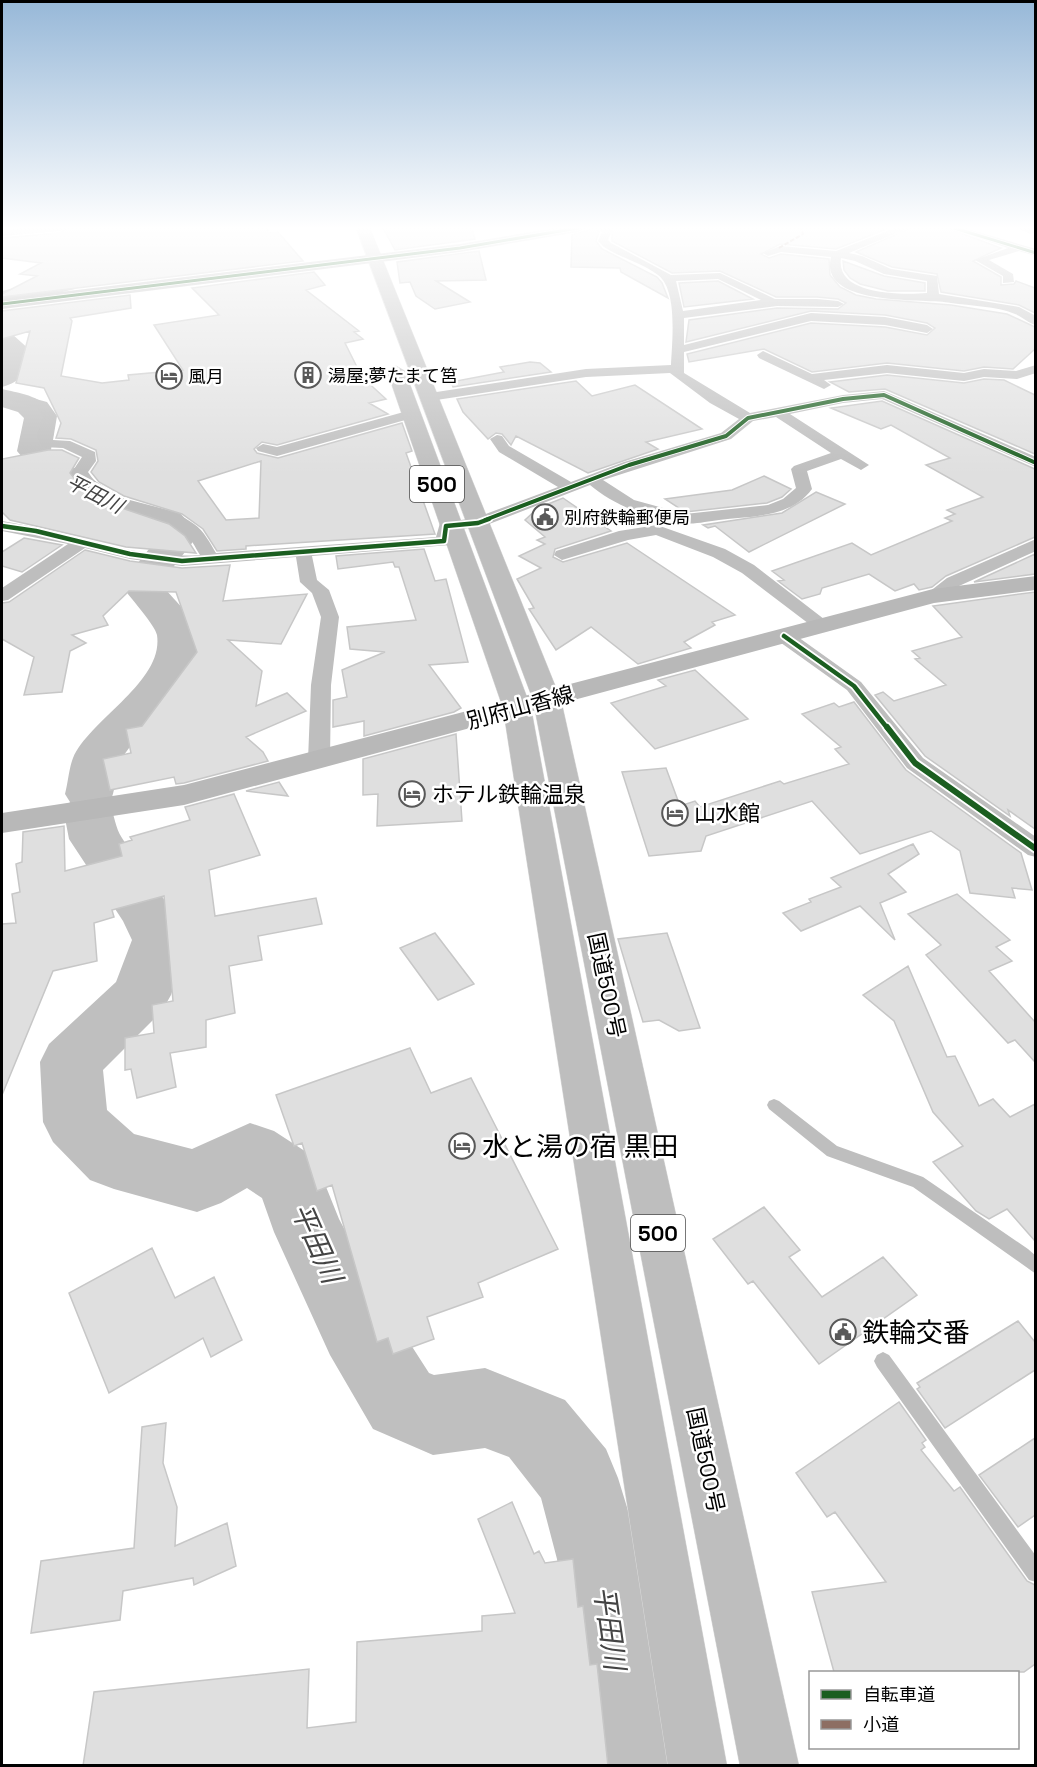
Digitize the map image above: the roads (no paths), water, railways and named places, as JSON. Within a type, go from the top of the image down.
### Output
[{"type":"highway","name":"国道500号","points":[[377,310],[387,346],[451,525],[532,704],[698,1766]]},
{"type":"highway","name":"国道500号","points":[[387,310],[429,397],[478,523],[532,704],[770,1766]]},
{"type":"main road","name":"別府山香線","points":[[2,823],[184,795],[933,596],[1035,583]]},
{"type":"street","points":[[676,310],[678,350],[676,374],[715,400],[748,418]]},
{"type":"street","points":[[677,316],[712,310]]},
{"type":"street","points":[[1016,310],[1035,322]]},
{"type":"street","points":[[678,350],[811,317],[885,321],[927,329]]},
{"type":"street","points":[[763,355],[850,399]]},
{"type":"street","points":[[429,397],[586,373],[677,369]]},
{"type":"street","points":[[811,378],[862,370],[886,369],[964,376],[984,373],[1017,375],[1035,369]]},
{"type":"street","points":[[2,394],[42,405],[50,416],[44,436],[46,444],[65,444],[90,455],[89,461],[80,472],[83,481],[109,500],[147,509],[189,528],[210,557]]},
{"type":"street","points":[[2,526],[148,557],[182,561],[210,557],[444,541],[446,526],[478,523],[656,456],[726,436],[748,418],[778,411],[885,395],[1035,463]]},
{"type":"street","points":[[778,411],[861,465]]},
{"type":"street","points":[[263,448],[277,452],[411,414]]},
{"type":"street","points":[[497,439],[504,449],[532,463],[569,487]]},
{"type":"street","points":[[592,479],[628,503],[670,516],[695,519],[759,511],[789,502],[804,489],[799,469],[843,454]]},
{"type":"street","points":[[562,555],[625,535],[657,530],[719,553],[748,569],[824,626]]},
{"type":"street","points":[[2,596],[81,543]]},
{"type":"street","points":[[933,596],[953,582],[1035,544]]},
{"type":"street","points":[[303,552],[309,582],[320,590],[330,617],[321,685],[319,760]]},
{"type":"street","points":[[784,636],[854,686],[915,763],[1035,849]]},
{"type":"lane","points":[[774,1105],[832,1151],[918,1182],[1012,1247],[1035,1267]]},
{"type":"lane","points":[[883,1361],[1035,1573]]},
{"type":"waterway","name":"平田川","points":[[2,340],[17,351],[16,366],[2,378]]},
{"type":"waterway","name":"平田川","points":[[2,398],[29,405],[40,416],[34,451],[47,465],[93,493],[109,506],[159,517],[175,527],[180,534],[152,569],[145,590],[178,632],[178,659],[142,707],[97,758],[90,794]]},
{"type":"waterway","name":"平田川","points":[[89,813],[95,839],[148,915],[160,940],[141,995],[71,1062],[76,1122],[114,1159],[197,1181],[250,1152],[290,1179],[309,1232],[357,1329],[401,1401],[433,1415],[485,1408],[537,1428],[577,1478],[600,1559],[630,1766]]},
{"type":"place","name":"湯屋;夢たまて筥","points":[[308,375]]},
{"type":"place","name":"風月","points":[[169,376]]},
{"type":"place","name":"別府鉄輪郵便局","points":[[545,517]]},
{"type":"place","name":"ホテル鉄輪温泉","points":[[412,794]]},
{"type":"place","name":"山水館","points":[[675,813]]},
{"type":"place","name":"水と湯の宿 黒田","points":[[462,1146]]},
{"type":"place","name":"鉄輪交番","points":[[843,1332]]}]
